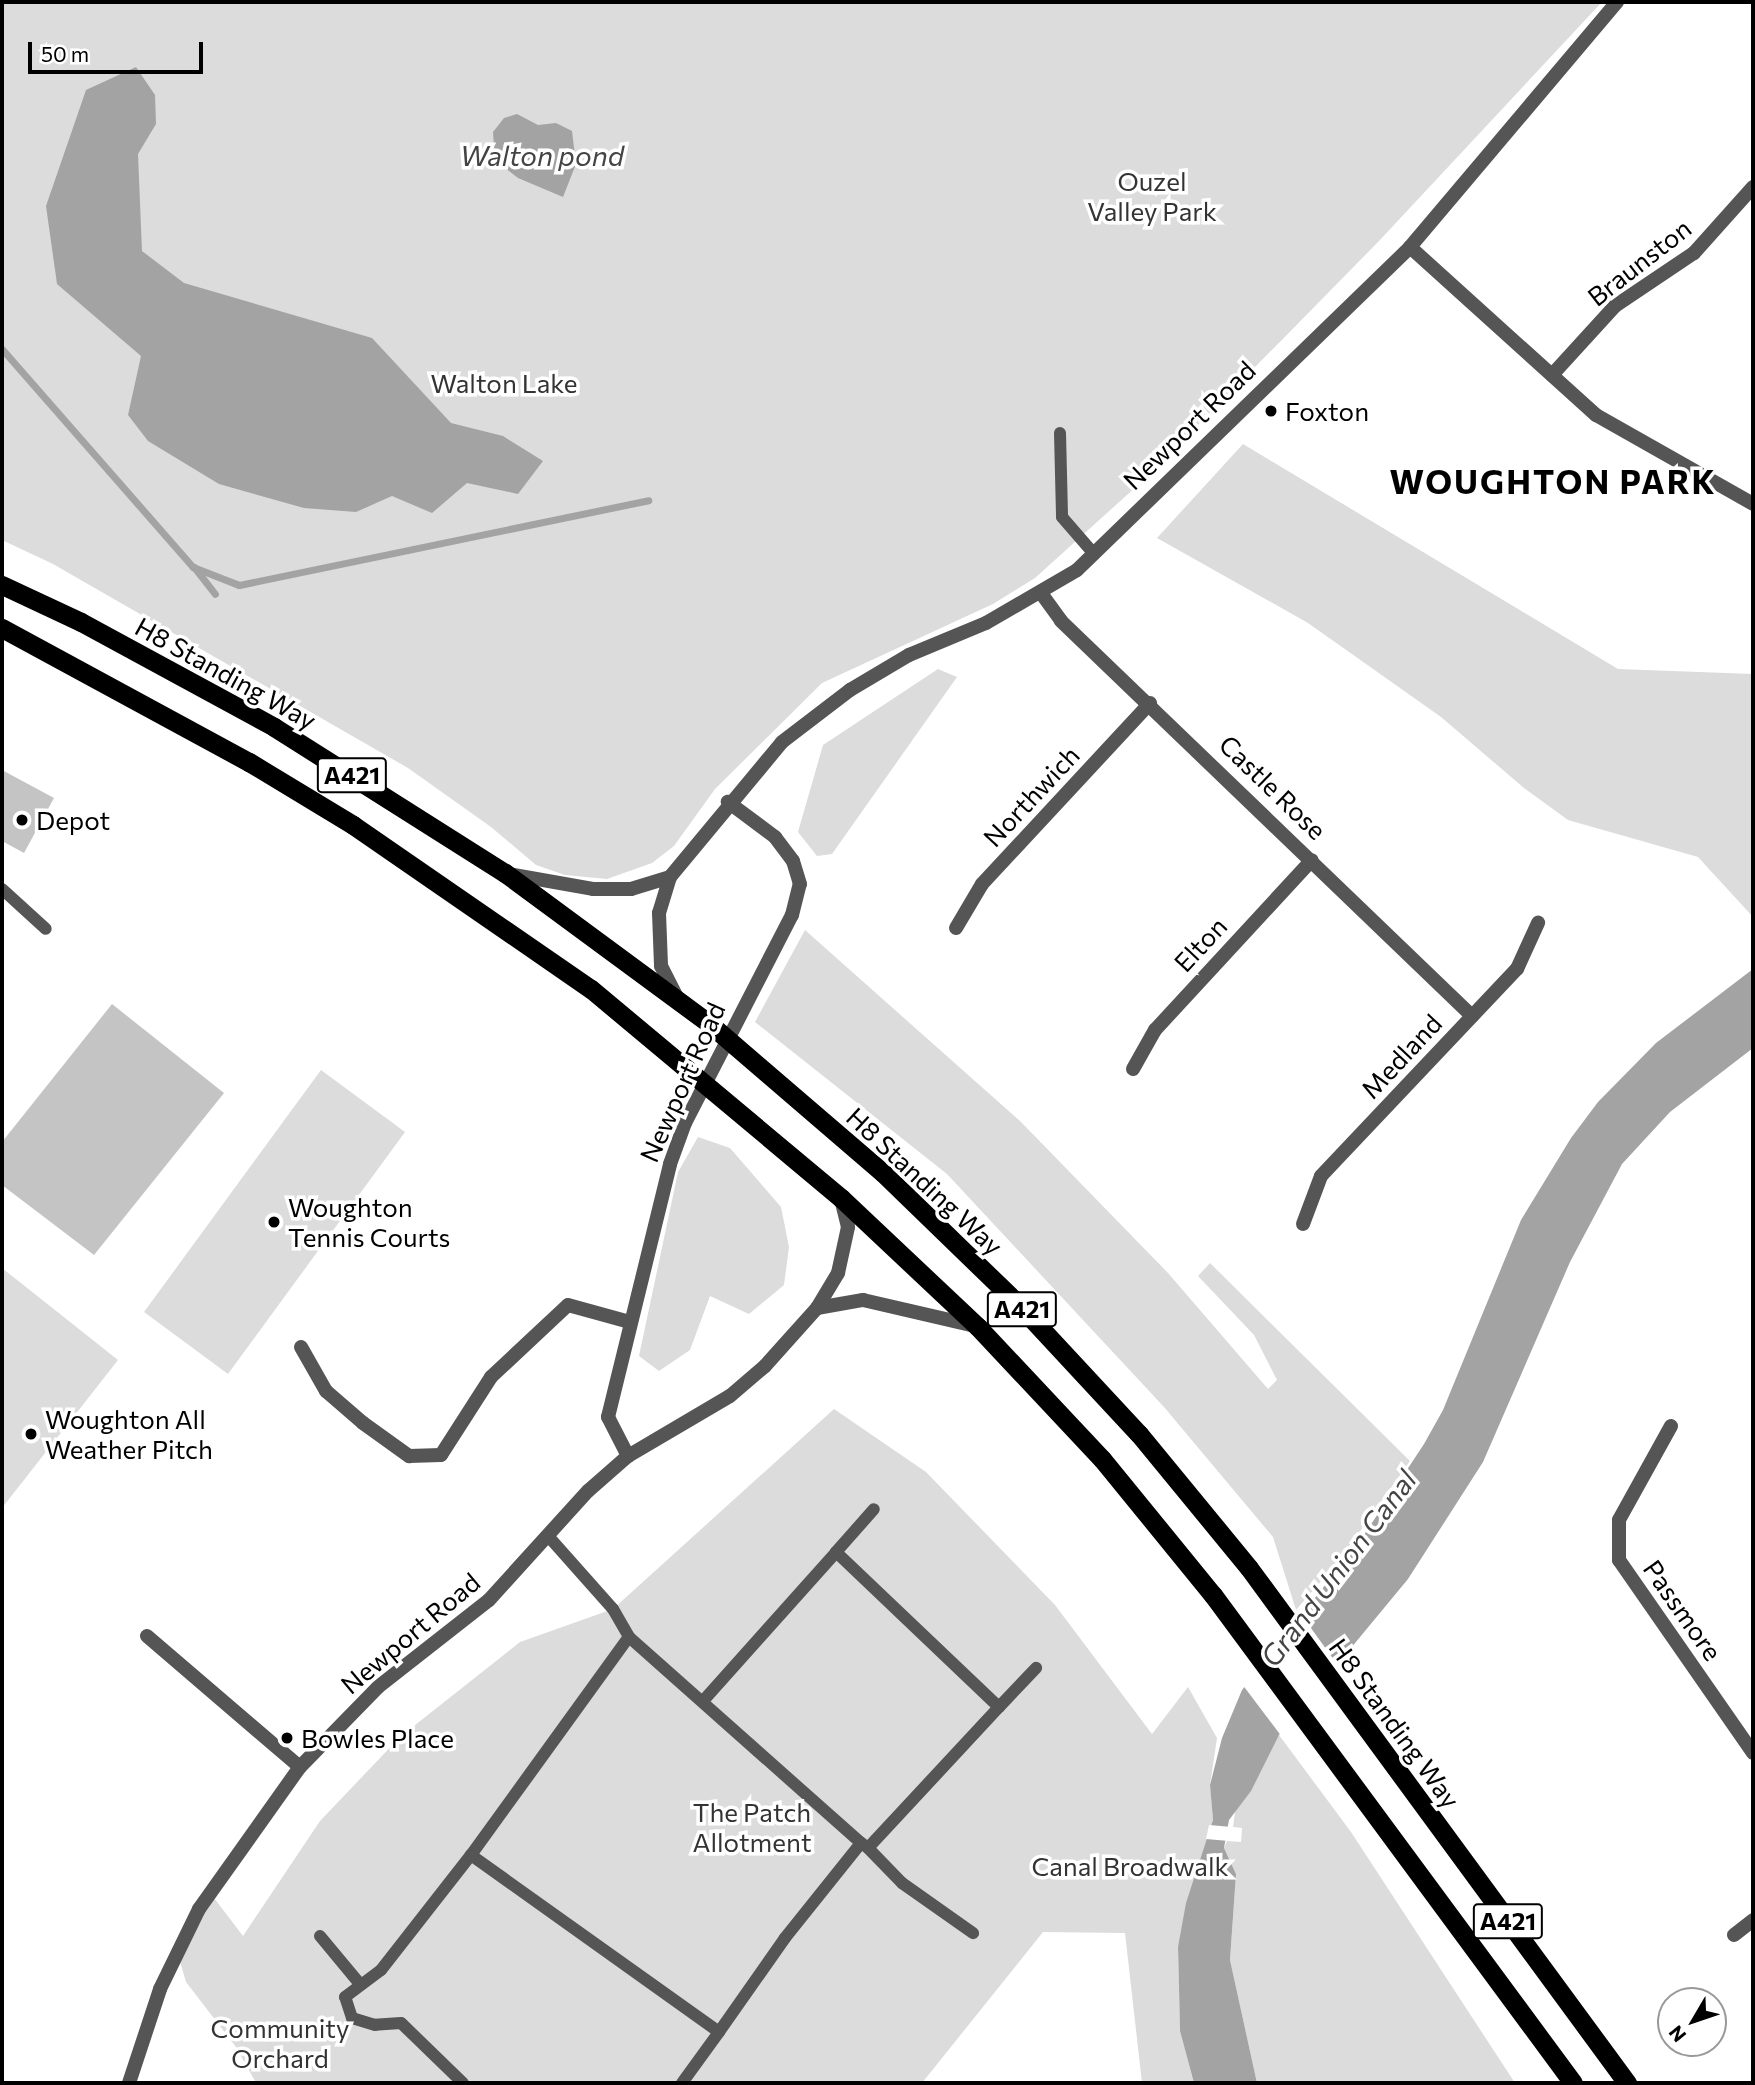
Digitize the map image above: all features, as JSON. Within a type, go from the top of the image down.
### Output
[{"type":"highway","name":"H8 Standing Way","points":[[2,585],[81,622],[274,727],[505,873],[679,1001],[883,1173],[1009,1295],[1139,1434],[1249,1568],[1627,2083]]},
{"type":"highway","name":"A421","points":[[2,628],[237,755],[353,825],[590,989],[662,1045],[841,1198],[978,1327],[1101,1459],[1213,1595],[1573,2083]]},
{"type":"street","name":"Newport Road","points":[[670,877],[728,802],[782,742],[850,690],[909,655],[986,623],[1041,593],[1094,554],[1410,247],[1617,2]]},
{"type":"street","name":"Braunston","points":[[1552,375],[1615,306],[1694,253],[1753,187]]},
{"type":"street","points":[[1410,247],[1597,415],[1630,438],[1753,504]]},
{"type":"street","name":"Castle Rose","points":[[1041,593],[1060,621],[1150,703],[1472,1016]]},
{"type":"street","name":"Northwich","points":[[956,928],[982,884],[1150,703]]},
{"type":"street","name":"Newport Road","points":[[628,1455],[608,1417],[670,1164],[685,1123],[792,915],[800,884],[793,861],[775,837],[728,802]]},
{"type":"street","name":"Elton","points":[[1133,1069],[1155,1030],[1312,860]]},
{"type":"street","points":[[505,873],[593,889],[631,889],[670,877]]},
{"type":"street","points":[[670,877],[659,913],[661,966],[679,1001]]},
{"type":"street","name":"Medland","points":[[1303,1224],[1321,1176],[1517,969],[1538,923]]},
{"type":"street","name":"Newport Road","points":[[129,2083],[160,1989],[199,1909],[300,1767],[378,1686],[489,1600],[588,1491],[628,1455],[730,1396],[817,1308],[838,1273],[848,1227],[841,1198]]},
{"type":"street","points":[[817,1308],[863,1300],[978,1327]]},
{"type":"street","points":[[301,1347],[326,1391],[363,1423],[409,1456],[441,1455],[491,1377],[568,1305],[630,1322]]},
{"type":"street","name":"Passmore","points":[[1671,1426],[1619,1520],[1619,1560],[1749,1735],[1753,1752]]},
{"type":"street","points":[[147,1636],[300,1767]]},
{"type":"street","points":[[1734,1935],[1753,1920]]},
{"type":"lane","points":[[1060,432],[1062,517],[1094,554]]},
{"type":"lane","points":[[2,889],[46,929]]},
{"type":"lane","points":[[703,1700],[874,1509]]},
{"type":"lane","points":[[549,1537],[613,1609],[629,1637],[703,1700],[901,1883],[973,1933]]},
{"type":"lane","points":[[836,1552],[999,1707]]},
{"type":"lane","points":[[463,2083],[401,2023],[375,2025],[352,2018],[345,1997],[359,1983],[381,1970],[471,1855],[629,1637]]},
{"type":"lane","points":[[682,2083],[785,1938],[864,1846],[1036,1668]]},
{"type":"lane","points":[[471,1855],[719,2032]]},
{"type":"lane","points":[[320,1936],[359,1983]]},
{"type":"green space","name":"Walton Lake","points":[[2,2],[1602,2],[1379,241],[1148,476],[1035,578],[993,604],[822,683],[715,789],[674,846],[652,863],[607,879],[565,875],[536,865],[491,827],[408,768],[53,564],[2,540]]},
{"type":"green space","points":[[1243,444],[1618,669],[1753,674],[1753,917],[1698,857],[1568,820],[1524,788],[1441,717],[1308,623],[1157,538]]},
{"type":"green space","points":[[938,669],[957,677],[832,854],[817,856],[798,832],[823,745]]},
{"type":"green space","points":[[805,930],[1021,1122],[1168,1273],[1268,1389],[1277,1380],[1254,1335],[1198,1276],[1210,1263],[1410,1461],[1341,1558],[1296,1610],[1273,1537],[1164,1407],[947,1174],[755,1022]]},
{"type":"green space","name":"Woughton Tennis Courts","points":[[321,1070],[405,1132],[228,1374],[144,1312]]},
{"type":"green space","points":[[698,1137],[730,1148],[781,1207],[789,1247],[784,1285],[749,1314],[710,1296],[690,1350],[659,1371],[639,1356],[678,1172]]},
{"type":"green space","name":"Woughton All Weather Pitch","points":[[2,1268],[118,1360],[2,1508]]},
{"type":"green space","name":"The Patch Allotment","points":[[834,1409],[926,1472],[1055,1605],[1152,1734],[1188,1687],[1217,1738],[1210,1785],[1213,1820],[1178,1947],[1180,2031],[1194,2083],[1142,2083],[1125,1933],[1043,1932],[922,2083],[256,2083],[236,2047],[186,1982],[177,1951],[211,1894],[243,1936],[320,1821],[400,1737],[520,1642],[613,1609]]},
{"type":"green space","points":[[1279,1735],[1351,1832],[1515,2083],[1257,2083],[1230,1960],[1236,1874],[1224,1848],[1227,1841],[1241,1842],[1242,1828],[1233,1827],[1235,1812]]},
{"type":"water","name":"Walton Lake","points":[[136,67],[155,95],[156,124],[138,154],[142,251],[184,283],[372,338],[451,423],[503,436],[543,461],[518,494],[467,483],[432,513],[392,496],[356,512],[304,508],[219,484],[148,441],[128,415],[141,356],[57,284],[46,206],[86,90]]},
{"type":"water","name":"Walton pond","points":[[517,114],[538,125],[556,123],[572,131],[576,164],[563,197],[518,178],[495,160],[493,132],[504,118]]},
{"type":"water","points":[[1753,969],[1753,1048],[1670,1112],[1622,1164],[1570,1262],[1483,1462],[1408,1579],[1279,1735],[1251,1791],[1229,1820],[1224,1848],[1236,1874],[1230,1960],[1257,2083],[1194,2083],[1180,2031],[1178,1947],[1186,1903],[1213,1820],[1210,1785],[1222,1738],[1242,1690],[1360,1541],[1424,1444],[1443,1410],[1521,1220],[1571,1138],[1598,1102],[1656,1043]]},
{"type":"pier","points":[[1298,1610],[1339,1667],[1282,1737],[1242,1684]]},
{"type":"pier","points":[[1209,1825],[1232,1827],[1229,1841],[1206,1839]]},
{"type":"building","name":"Depot","points":[[2,770],[54,798],[24,853],[2,841]]},
{"type":"building","points":[[112,1004],[224,1093],[94,1255],[2,1185],[2,1142]]},
{"type":"waterway","points":[[2,349],[193,567],[239,585],[648,500]]},
{"type":"waterway","points":[[194,567],[215,594]]},
{"type":"place","name":"Foxton","points":[[1271,411]]},
{"type":"place","name":"Depot","points":[[22,820]]},
{"type":"place","name":"Woughton Tennis Courts","points":[[274,1222]]},
{"type":"place","name":"Woughton All Weather Pitch","points":[[31,1434]]},
{"type":"place","name":"Bowles Place","points":[[287,1738]]},
{"type":"district","name":"WOUGHTON PARK","points":[[1553,481]]},
{"type":"park label","name":"Ouzel Valley Park","points":[[1152,196]]},
{"type":"park label","name":"Canal Broadwalk","points":[[1130,1866]]},
{"type":"park label","name":"Community Orchard","points":[[280,2043]]},
{"type":"water label","name":"Grand Union Canal","points":[[1338,1568]]}]
